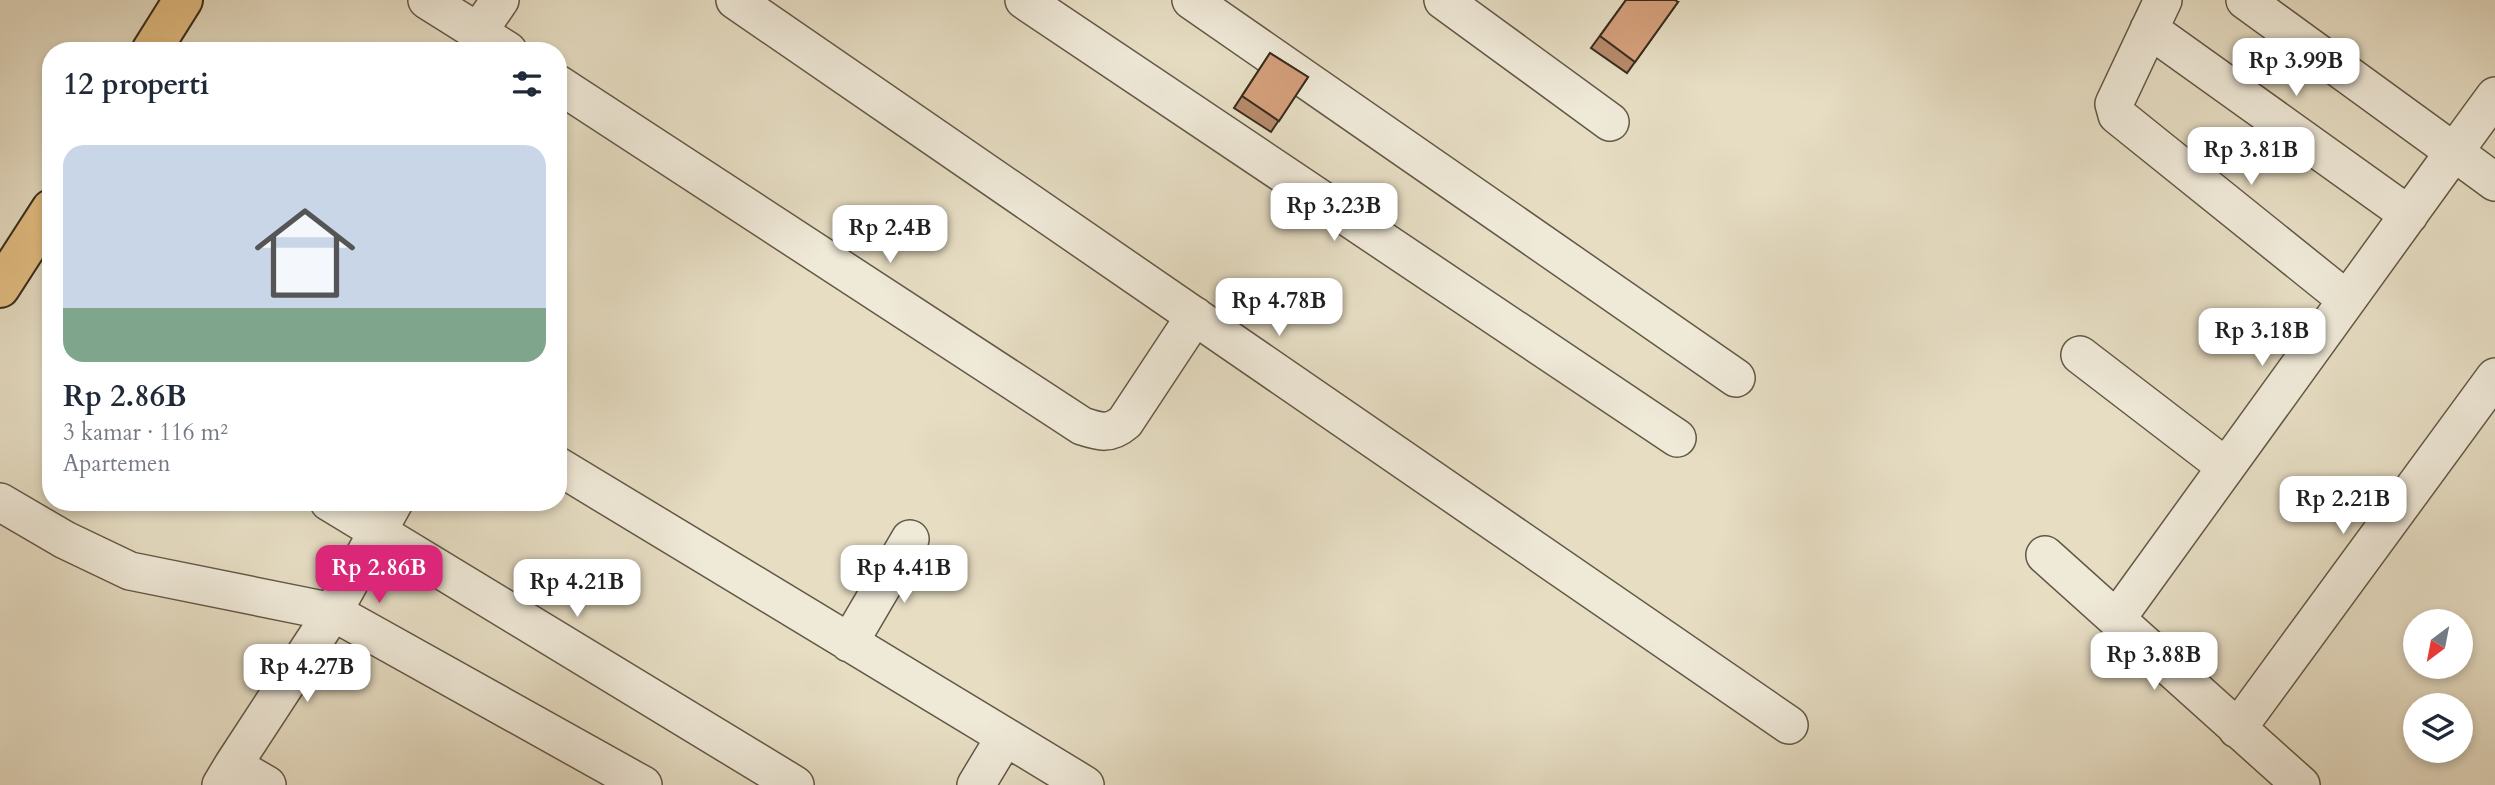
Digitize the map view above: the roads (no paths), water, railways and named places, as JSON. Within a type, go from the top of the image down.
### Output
[{"type":"main road","points":[[157,42],[184,0]]},
{"type":"main road","points":[[0,288],[42,223]]},
{"type":"street","points":[[427,0],[493,41],[500,0]]},
{"type":"street","points":[[735,0],[1789,725]]},
{"type":"street","points":[[1024,0],[1677,438]]},
{"type":"street","points":[[1191,0],[1736,378]]},
{"type":"street","points":[[1443,0],[1610,122]]},
{"type":"street","points":[[2245,0],[2495,182]]},
{"type":"street","points":[[2347,300],[2117,115],[2114,104],[2156,14],[2409,215]]},
{"type":"street","points":[[567,90],[1082,426],[1101,432],[1114,432],[1125,422],[1195,316]]},
{"type":"street","points":[[2117,618],[2495,96]]},
{"type":"street","points":[[2080,355],[2226,467]]},
{"type":"street","points":[[2237,729],[2495,377]]},
{"type":"street","points":[[567,471],[1085,785]]},
{"type":"street","points":[[0,502],[65,540],[130,571],[333,612],[643,785]]},
{"type":"street","points":[[363,511],[385,517],[795,785]]},
{"type":"street","points":[[267,785],[227,775],[333,612],[385,517]]},
{"type":"street","points":[[849,643],[909,539]]},
{"type":"street","points":[[2045,555],[2301,785]]},
{"type":"street","points":[[976,785],[1005,737]]}]
